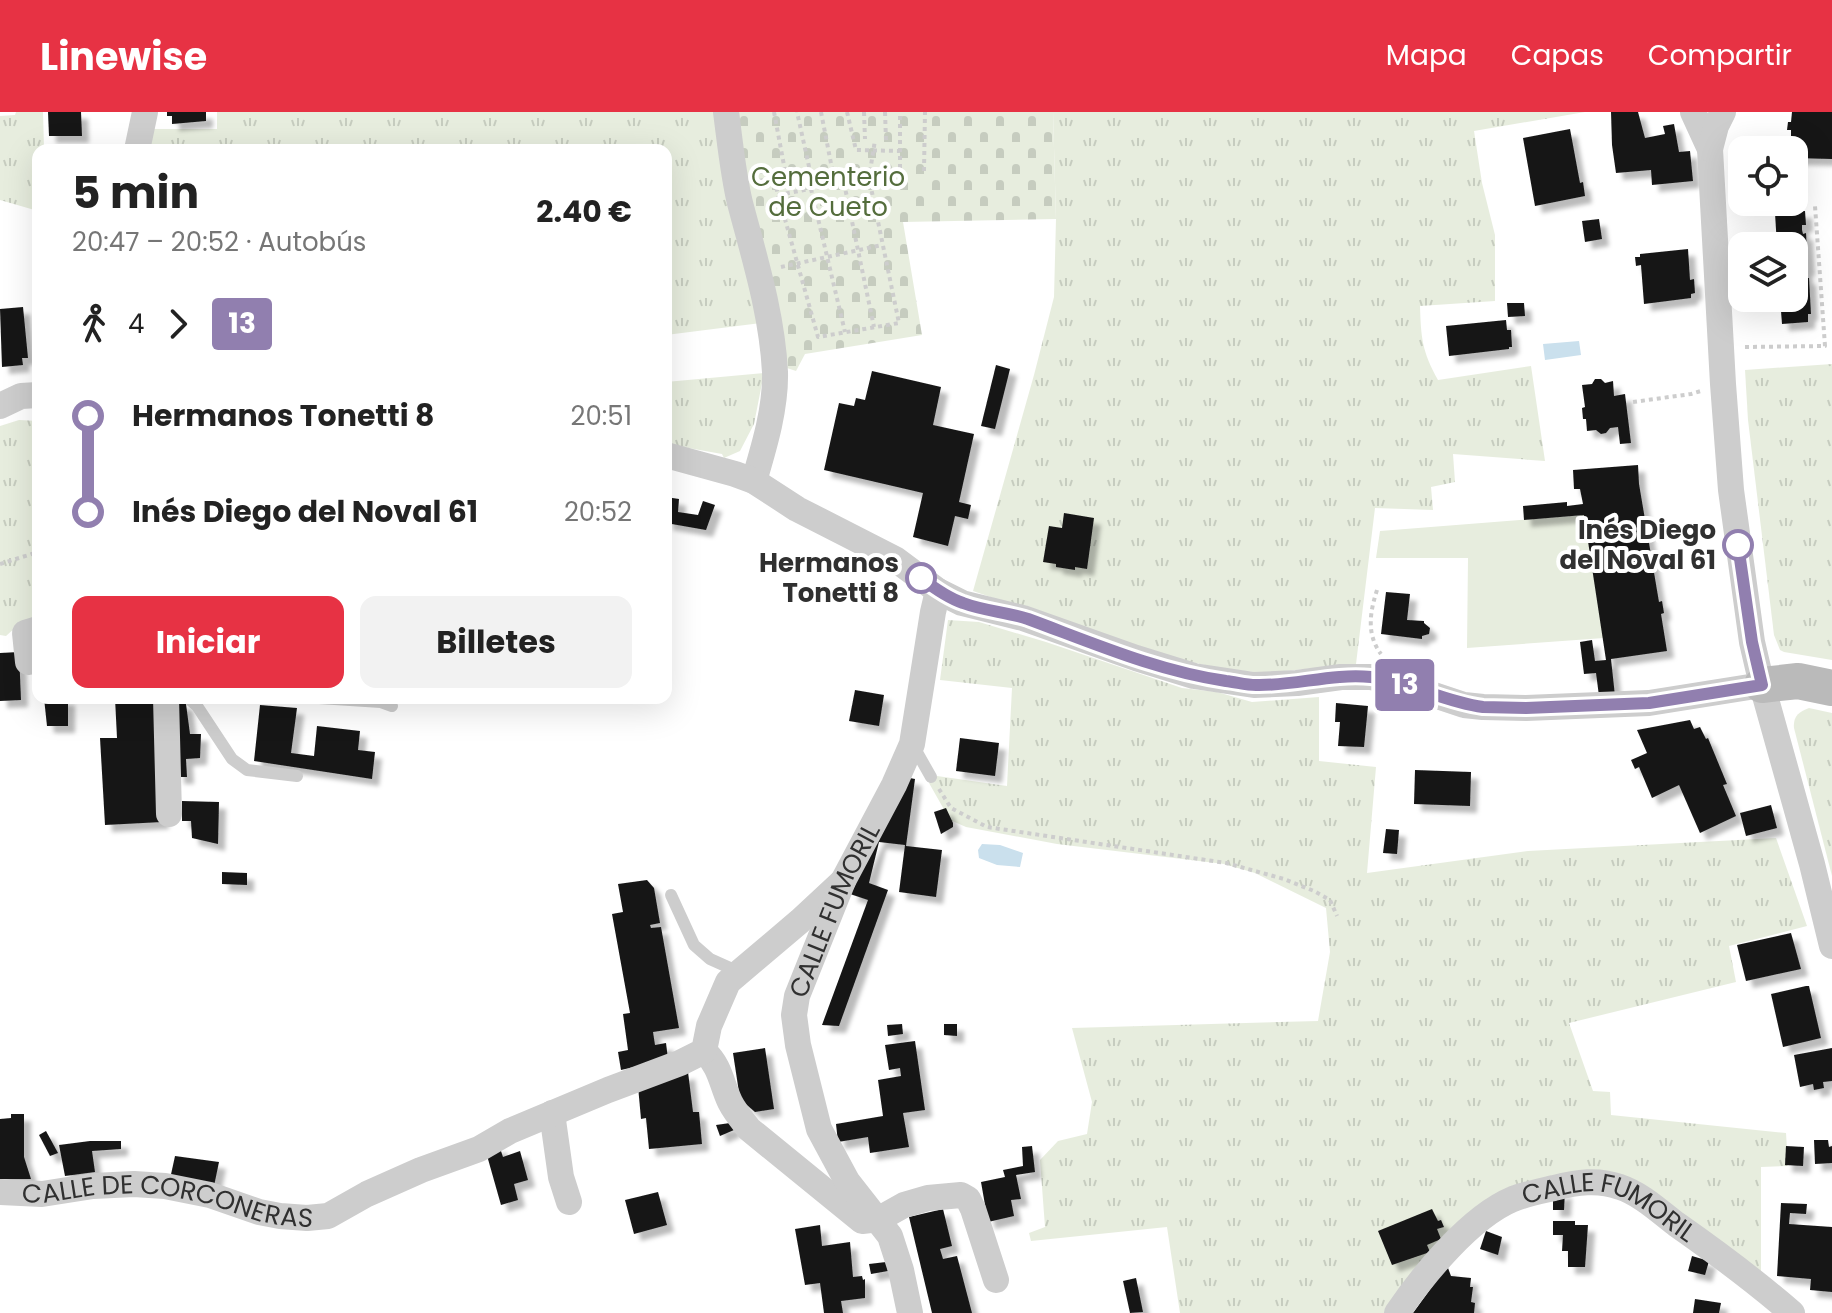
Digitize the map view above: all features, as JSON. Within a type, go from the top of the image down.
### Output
[{"type":"main road","points":[[1762,685],[1798,681],[1832,688]]},
{"type":"street","points":[[138,144],[145,112]]},
{"type":"street","points":[[726,112],[739,199],[764,288],[775,375],[771,413],[754,481]]},
{"type":"street","points":[[1693,112],[1710,149]]},
{"type":"street","points":[[1723,112],[1710,149],[1731,490],[1743,582],[1762,685],[1832,946]]},
{"type":"street","points":[[0,406],[21,396],[32,395]]},
{"type":"street","points":[[672,457],[754,481],[797,509],[895,559],[938,591],[962,603],[1023,618],[1194,676],[1254,685],[1370,677],[1392,681],[1464,705],[1526,708],[1649,703],[1762,685]]},
{"type":"street","name":"CALLE FUMORIL","points":[[910,1313],[890,1236],[847,1181],[819,1129],[798,1045],[794,1015],[802,981],[843,881],[912,744],[938,591]]},
{"type":"street","points":[[28,662],[25,633],[32,631]]},
{"type":"street","points":[[166,704],[169,814]]},
{"type":"street","points":[[843,881],[728,982],[709,1026],[704,1051],[718,1068],[729,1101],[749,1129],[862,1221],[879,1219],[904,1205],[928,1198],[961,1195],[968,1199],[996,1280]]},
{"type":"street","name":"CALLE DE CORCONERAS","points":[[0,1192],[42,1194],[93,1186],[165,1186],[210,1195],[280,1216],[328,1216],[421,1170],[479,1149],[510,1131],[704,1051]]},
{"type":"street","points":[[552,1113],[561,1177],[569,1202]]},
{"type":"street","name":"CALLE FUMORIL","points":[[1397,1313],[1438,1262],[1492,1211],[1514,1199],[1574,1183],[1597,1181],[1622,1188],[1642,1199],[1740,1269],[1792,1313]]},
{"type":"lane","points":[[195,704],[240,766],[247,770],[297,776]]},
{"type":"lane","points":[[386,704],[392,706]]},
{"type":"lane","points":[[912,744],[931,777]]},
{"type":"lane","points":[[671,895],[694,945],[710,959],[739,972]]},
{"type":"path","points":[[774,112],[786,177]]},
{"type":"path","points":[[757,169],[759,183],[810,171],[797,112]]},
{"type":"path","points":[[821,112],[835,184]]},
{"type":"path","points":[[847,112],[856,150],[900,151]]},
{"type":"path","points":[[864,112],[865,139]]},
{"type":"path","points":[[885,112],[886,140]]},
{"type":"path","points":[[900,112],[900,168]]},
{"type":"path","points":[[924,171],[925,112]]},
{"type":"path","points":[[774,180],[818,337],[899,323],[869,178],[875,140]]},
{"type":"path","points":[[778,195],[869,178]]},
{"type":"path","points":[[844,183],[874,327]]},
{"type":"path","points":[[811,189],[845,332]]},
{"type":"path","points":[[1742,347],[1825,346],[1815,206]]},
{"type":"path","points":[[773,268],[882,245]]},
{"type":"path","points":[[1633,402],[1691,394]]},
{"type":"path","points":[[0,564],[32,554]]},
{"type":"path","points":[[1377,590],[1371,630],[1373,640],[1384,657]]},
{"type":"path","points":[[931,777],[951,808],[987,827],[1238,866],[1314,891],[1330,900],[1337,916]]},
{"type":"green space","points":[[16,112],[43,112],[44,144],[32,144],[32,209],[0,200],[0,116],[15,115]]},
{"type":"green space","points":[[217,112],[717,112],[761,323],[672,334],[672,144],[148,144],[152,129],[217,129]]},
{"type":"green space","name":"Cementerio de Cueto","points":[[730,112],[1053,112],[1056,219],[903,222],[922,335],[805,354],[796,371],[784,367]]},
{"type":"green space","points":[[1053,112],[1585,112],[1474,131],[1482,183],[1495,235],[1495,301],[1420,306],[1423,344],[1438,380],[1531,366],[1545,461],[1453,454],[1455,482],[1431,487],[1433,510],[1375,508],[1356,664],[1264,673],[1224,669],[1162,656],[973,591],[1054,297],[1056,219]]},
{"type":"green space","points":[[1832,364],[1832,660],[1784,652],[1780,650],[1774,635],[1748,420],[1745,370]]},
{"type":"green space","points":[[764,373],[754,424],[740,451],[724,458],[722,454],[672,445],[672,381]]},
{"type":"green space","points":[[19,420],[32,421],[32,621],[17,626],[6,636],[0,635],[0,426]]},
{"type":"green space","points":[[1584,515],[1604,638],[1467,648],[1468,558],[1376,558],[1380,531]]},
{"type":"green space","points":[[948,620],[979,622],[1182,688],[1217,692],[1252,702],[1319,697],[1319,761],[1376,767],[1367,873],[1528,851],[1776,838],[1807,926],[1729,946],[1736,982],[1569,1023],[1593,1091],[1610,1092],[1611,1115],[1786,1133],[1788,1166],[1761,1167],[1761,1276],[1632,1181],[1537,1184],[1384,1313],[1180,1313],[1167,1227],[1031,1241],[1029,1233],[1045,1227],[1040,1160],[1058,1141],[1087,1134],[1092,1102],[1072,1028],[1318,1021],[1330,952],[1326,908],[1255,873],[1224,864],[1057,844],[966,827],[950,820],[929,783],[937,776],[1007,786],[1012,688],[940,680]]},
{"type":"green space","points":[[1809,708],[1832,713],[1832,876],[1794,728],[1797,715]]},
{"type":"water","points":[[1579,341],[1581,355],[1545,360],[1543,344]]},
{"type":"water","points":[[982,844],[1000,845],[1023,853],[1020,867],[997,865],[979,858],[978,850]]},
{"type":"building","points":[[48,112],[81,112],[82,136],[49,136]]},
{"type":"building","points":[[167,112],[206,112],[206,121],[172,124],[172,116],[167,116]]},
{"type":"building","points":[[1611,112],[1638,112],[1645,138],[1665,134],[1663,126],[1674,124],[1679,152],[1690,151],[1693,181],[1652,185],[1651,170],[1616,173]]},
{"type":"building","points":[[1792,112],[1832,112],[1832,159],[1808,158],[1808,136],[1791,136],[1791,130],[1787,130],[1788,122],[1791,122]]},
{"type":"building","points":[[1570,129],[1585,196],[1535,206],[1523,138]]},
{"type":"building","points":[[1775,216],[1805,216],[1802,232],[1776,232]]},
{"type":"building","points":[[1599,219],[1602,239],[1585,242],[1582,221]]},
{"type":"building","points":[[1688,249],[1690,280],[1694,279],[1695,293],[1691,294],[1691,298],[1644,304],[1641,265],[1636,266],[1635,257]]},
{"type":"building","points":[[1809,278],[1811,314],[1808,314],[1808,322],[1782,324],[1781,312],[1808,312]]},
{"type":"building","points":[[1507,303],[1524,303],[1525,316],[1508,317]]},
{"type":"building","points":[[23,307],[28,358],[22,358],[23,365],[2,367],[0,309]]},
{"type":"building","points":[[1506,320],[1507,330],[1511,330],[1512,347],[1509,349],[1449,356],[1446,326]]},
{"type":"building","points":[[996,365],[1010,369],[995,429],[981,426]]},
{"type":"building","points":[[872,371],[941,387],[933,425],[974,434],[959,502],[971,505],[968,519],[955,516],[948,546],[913,537],[923,493],[824,470],[839,403],[854,406],[856,398],[865,400]]},
{"type":"building","points":[[1595,379],[1605,383],[1613,381],[1614,396],[1625,394],[1631,443],[1620,444],[1618,427],[1601,434],[1596,430],[1587,431],[1586,419],[1583,419],[1582,385],[1592,384]]},
{"type":"building","points":[[1638,465],[1659,602],[1662,601],[1664,613],[1661,614],[1667,651],[1611,659],[1615,696],[1599,696],[1596,673],[1584,674],[1580,642],[1592,640],[1595,661],[1606,660],[1584,515],[1524,520],[1523,506],[1567,502],[1567,506],[1583,504],[1580,489],[1574,489],[1573,470]]},
{"type":"building","points":[[672,498],[679,499],[678,512],[698,515],[703,501],[715,505],[706,530],[672,524]]},
{"type":"building","points":[[1064,513],[1094,518],[1087,569],[1056,567],[1056,564],[1043,562],[1049,526],[1062,528]]},
{"type":"building","points":[[1386,592],[1410,594],[1407,620],[1424,621],[1430,628],[1429,634],[1422,636],[1422,639],[1381,634]]},
{"type":"building","points":[[19,652],[21,700],[0,701],[0,653]]},
{"type":"building","points":[[855,690],[884,695],[879,726],[849,721]]},
{"type":"building","points":[[1336,703],[1368,706],[1364,747],[1338,746],[1340,722],[1335,722]]},
{"type":"building","points":[[45,704],[68,704],[68,726],[47,726]]},
{"type":"building","points":[[115,704],[157,704],[162,822],[105,825],[100,738],[117,738]]},
{"type":"building","points":[[176,704],[186,704],[190,734],[201,734],[200,758],[186,759],[187,777],[177,777]]},
{"type":"building","points":[[260,705],[297,708],[291,753],[314,756],[317,726],[360,731],[358,750],[375,752],[372,779],[254,761]]},
{"type":"building","points":[[1690,720],[1694,729],[1700,727],[1708,738],[1736,816],[1700,833],[1679,785],[1652,798],[1639,767],[1635,769],[1631,760],[1647,753],[1637,730]]},
{"type":"building","points":[[960,738],[999,743],[995,776],[956,771]]},
{"type":"building","points":[[1415,770],[1471,772],[1470,806],[1414,804]]},
{"type":"building","points":[[905,777],[915,779],[906,846],[942,850],[936,897],[899,892],[905,845],[879,842],[869,883],[888,890],[839,1026],[822,1025],[868,900],[850,894]]},
{"type":"building","points":[[182,801],[219,802],[218,844],[192,838],[191,821],[182,821]]},
{"type":"building","points":[[1771,805],[1777,828],[1746,836],[1740,813]]},
{"type":"building","points":[[946,808],[953,827],[941,834],[934,812]]},
{"type":"building","points":[[1386,829],[1399,830],[1397,854],[1383,853]]},
{"type":"building","points":[[222,872],[247,873],[247,885],[222,884]]},
{"type":"building","points":[[647,880],[654,888],[660,923],[650,925],[651,928],[661,927],[679,1028],[653,1032],[655,1045],[666,1043],[668,1059],[621,1070],[618,1052],[628,1050],[623,1014],[630,1013],[612,914],[623,912],[618,884]]},
{"type":"building","points":[[1791,933],[1801,969],[1746,981],[1737,945]]},
{"type":"building","points":[[1809,986],[1821,1038],[1783,1047],[1771,994]]},
{"type":"building","points":[[902,1024],[903,1034],[888,1036],[887,1025]]},
{"type":"building","points":[[944,1024],[957,1024],[957,1036],[944,1035]]},
{"type":"building","points":[[915,1041],[925,1110],[903,1113],[909,1147],[870,1153],[868,1137],[838,1142],[836,1124],[883,1116],[878,1080],[901,1076],[900,1068],[889,1070],[885,1045]]},
{"type":"building","points":[[765,1048],[774,1109],[755,1112],[740,1099],[733,1053]]},
{"type":"building","points":[[1832,1048],[1832,1081],[1823,1082],[1824,1088],[1814,1090],[1813,1084],[1800,1087],[1794,1055]]},
{"type":"building","points":[[688,1072],[693,1112],[699,1112],[702,1144],[649,1149],[646,1118],[641,1119],[638,1086]]},
{"type":"building","points":[[11,1114],[24,1114],[24,1157],[31,1179],[0,1179],[0,1119],[11,1118]]},
{"type":"building","points":[[730,1123],[734,1130],[720,1136],[716,1125]]},
{"type":"building","points":[[46,1131],[58,1153],[50,1156],[39,1135]]},
{"type":"building","points":[[1814,1140],[1828,1140],[1829,1147],[1832,1146],[1832,1163],[1815,1164]]},
{"type":"building","points":[[121,1141],[121,1149],[92,1151],[95,1172],[65,1176],[59,1145]]},
{"type":"building","points":[[499,1145],[503,1157],[520,1151],[528,1180],[514,1184],[518,1200],[501,1205],[486,1152]]},
{"type":"building","points":[[1032,1146],[1035,1172],[1016,1175],[1021,1199],[1011,1200],[1014,1216],[988,1222],[981,1182],[1005,1177],[1003,1170],[1023,1166],[1022,1147]]},
{"type":"building","points":[[1786,1146],[1804,1147],[1803,1166],[1785,1165]]},
{"type":"building","points":[[175,1156],[219,1162],[214,1186],[170,1179]]},
{"type":"building","points":[[1565,1191],[1564,1210],[1553,1210],[1553,1194]]},
{"type":"building","points":[[658,1192],[667,1225],[634,1234],[625,1200]]},
{"type":"building","points":[[1781,1203],[1807,1204],[1806,1214],[1790,1213],[1789,1224],[1832,1227],[1832,1292],[1810,1290],[1811,1279],[1777,1276]]},
{"type":"building","points":[[943,1209],[952,1246],[940,1249],[943,1259],[957,1256],[972,1313],[932,1313],[909,1217]]},
{"type":"building","points":[[1432,1209],[1444,1227],[1437,1229],[1441,1239],[1427,1245],[1430,1252],[1392,1265],[1378,1231]]},
{"type":"building","points":[[1553,1221],[1575,1221],[1575,1225],[1588,1225],[1585,1267],[1568,1267],[1568,1251],[1562,1251],[1563,1235],[1553,1235]]},
{"type":"building","points":[[820,1225],[822,1246],[850,1242],[853,1277],[862,1276],[865,1279],[865,1298],[841,1301],[843,1313],[824,1313],[820,1283],[805,1285],[795,1229]]},
{"type":"building","points":[[1486,1231],[1502,1237],[1498,1255],[1480,1249]]},
{"type":"building","points":[[1692,1256],[1709,1261],[1705,1275],[1688,1271]]},
{"type":"building","points":[[886,1262],[888,1271],[871,1274],[869,1264]]},
{"type":"building","points":[[1448,1268],[1451,1276],[1471,1278],[1474,1313],[1413,1313],[1442,1273]]},
{"type":"building","points":[[1136,1278],[1143,1312],[1130,1313],[1123,1281]]},
{"type":"building","points":[[1695,1299],[1721,1303],[1719,1313],[1693,1313]]},
{"type":"bus line","name":"13","points":[[921,578],[962,603],[1023,618],[1194,676],[1254,685],[1370,677],[1392,681],[1464,705],[1526,708],[1608,705],[1649,703],[1762,685],[1752,642],[1738,545]]},
{"type":"place","name":"Inés Diego del Noval 61","points":[[1738,545]]},
{"type":"place","name":"Hermanos Tonetti 8","points":[[921,578]]}]
